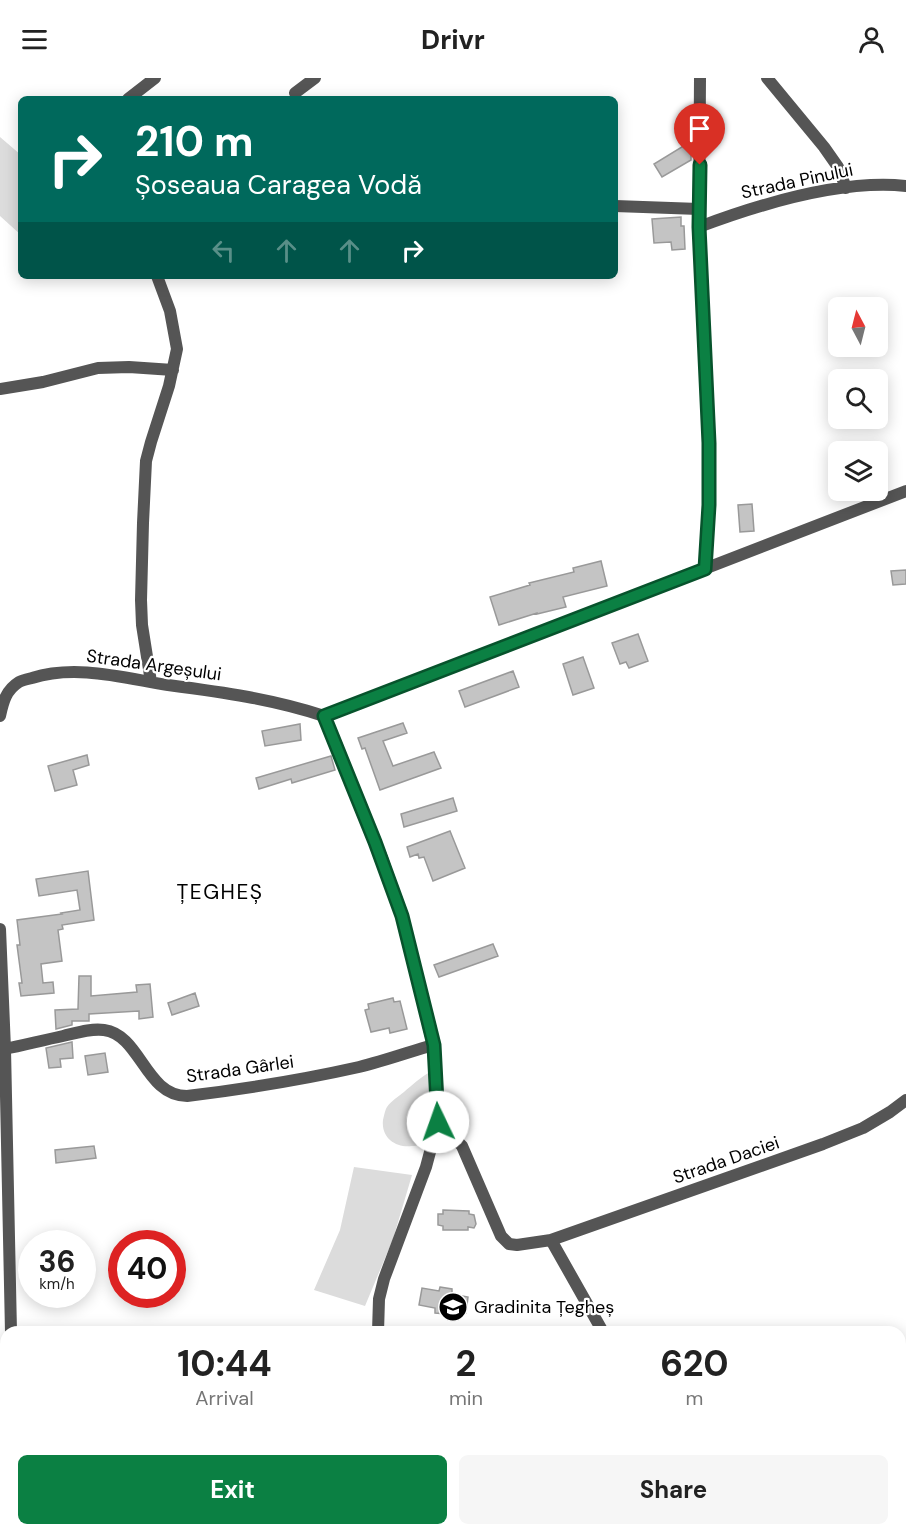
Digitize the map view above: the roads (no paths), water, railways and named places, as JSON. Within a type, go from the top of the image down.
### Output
[{"type":"street","points":[[132,96],[155,78]]},
{"type":"street","points":[[295,93],[315,78]]},
{"type":"street","points":[[700,78],[699,227],[709,443],[709,505],[705,569]]},
{"type":"street","points":[[767,78],[824,147],[838,167],[846,188]]},
{"type":"street","name":"Strada Pinului","points":[[699,227],[762,204],[794,197],[866,185],[906,186]]},
{"type":"street","points":[[618,206],[699,209]]},
{"type":"street","points":[[151,682],[142,625],[141,600],[145,482],[151,442],[169,386],[177,349],[170,311],[157,279]]},
{"type":"street","points":[[0,389],[44,382],[98,368],[129,367],[172,370]]},
{"type":"street","points":[[378,1326],[379,1299],[384,1279],[426,1167],[438,1122],[434,1045],[402,916],[378,849],[324,716],[906,491]]},
{"type":"street","name":"Strada Argeșului","points":[[0,716],[4,690],[41,675],[63,672],[93,673],[278,702],[324,716]]},
{"type":"street","points":[[0,928],[5,1049],[4,1240],[11,1326]]},
{"type":"street","name":"Strada Gârlei","points":[[5,1049],[86,1031],[105,1030],[116,1033],[125,1040],[164,1089],[171,1094],[187,1096],[252,1089],[361,1066],[434,1045]]},
{"type":"street","name":"Strada Daciei","points":[[438,1122],[462,1146],[501,1236],[509,1244],[517,1245],[551,1239],[824,1144],[863,1128],[906,1100]]},
{"type":"street","points":[[551,1239],[600,1326]]},
{"type":"place","name":"Gradinita Țegheș","points":[[453,1307]]},
{"type":"district","name":"ȚEGHEȘ","points":[[220,892]]}]
